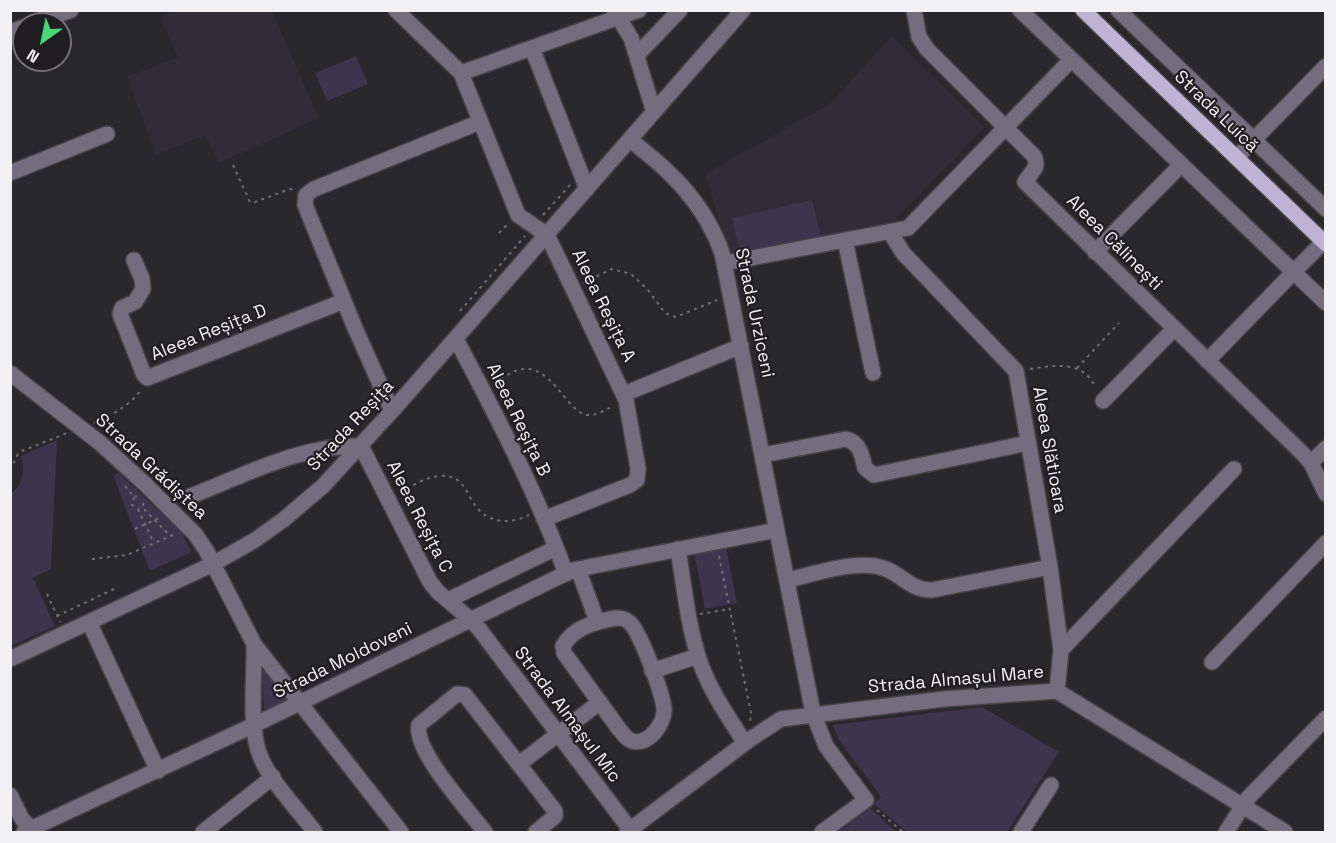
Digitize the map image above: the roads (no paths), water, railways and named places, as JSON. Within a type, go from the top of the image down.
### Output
[{"type":"main road","name":"Strada Luică","points":[[1083,10],[1324,243]]},
{"type":"street","points":[[396,10],[461,73],[518,215],[547,236]]},
{"type":"street","points":[[461,73],[617,14],[639,10]]},
{"type":"street","points":[[637,55],[680,10]]},
{"type":"street","name":"Strada Reșița","points":[[10,658],[213,564],[255,540],[323,486],[456,339],[630,140],[728,17],[743,10]]},
{"type":"street","name":"Aleea Călinești","points":[[914,10],[922,42],[1034,156],[1037,162],[1036,169],[1025,182],[1311,463],[1326,494]]},
{"type":"street","points":[[1020,10],[1326,303]]},
{"type":"street","name":"Strada Luică","points":[[1118,10],[1325,208]]},
{"type":"street","points":[[617,14],[631,38],[654,112]]},
{"type":"street","points":[[532,48],[587,189]]},
{"type":"street","points":[[725,263],[908,228],[1071,60]]},
{"type":"street","points":[[1236,158],[1326,66]]},
{"type":"street","points":[[392,411],[305,205],[306,195],[314,189],[480,122]]},
{"type":"street","points":[[10,173],[107,134]]},
{"type":"street","name":"Strada Urziceni","points":[[630,140],[669,171],[689,192],[710,222],[725,263],[813,713],[821,738],[866,800],[822,832]]},
{"type":"street","points":[[1095,252],[1181,165]]},
{"type":"street","points":[[1307,226],[1325,208]]},
{"type":"street","name":"Aleea Slătioara","points":[[890,232],[903,253],[1016,371],[1050,567],[1061,650],[1057,691]]},
{"type":"street","name":"Aleea Reșița A","points":[[547,236],[625,397]]},
{"type":"street","points":[[845,240],[873,373]]},
{"type":"street","name":"Strada Luică","points":[[1207,361],[1324,243]]},
{"type":"street","name":"Aleea Reșița D","points":[[134,260],[142,279],[143,289],[135,302],[122,308],[120,314],[147,378],[344,301]]},
{"type":"street","points":[[1103,400],[1174,329]]},
{"type":"street","name":"Aleea Reșița B","points":[[456,339],[556,548],[572,571],[597,621]]},
{"type":"street","points":[[542,515],[630,485],[637,480],[638,459],[625,397],[741,345]]},
{"type":"street","name":"Strada Grădiștea","points":[[10,373],[76,430],[145,484],[189,528],[203,545],[254,644],[401,832]]},
{"type":"street","points":[[763,455],[846,439],[853,441],[861,451],[865,468],[874,475],[1029,443]]},
{"type":"street","points":[[191,496],[308,452],[338,446],[361,446]]},
{"type":"street","name":"Aleea Reșița C","points":[[361,446],[430,582],[471,620]]},
{"type":"street","points":[[1311,463],[1326,448]]},
{"type":"street","points":[[1061,650],[1234,469]]},
{"type":"street","name":"Strada Moldoveni","points":[[30,831],[572,571],[777,530]]},
{"type":"street","points":[[1212,662],[1326,543]]},
{"type":"street","name":"Aleea Reșița C","points":[[448,600],[556,548]]},
{"type":"street","points":[[678,549],[698,656],[707,678],[747,742]]},
{"type":"street","points":[[788,580],[866,564],[884,568],[922,590],[932,590],[1050,567]]},
{"type":"street","points":[[616,618],[627,620],[635,628],[652,671],[664,709],[662,720],[650,737],[635,742],[627,739],[564,653],[563,646],[573,633],[597,621],[616,618]]},
{"type":"street","name":"Strada Almașul Mic","points":[[471,620],[630,832]]},
{"type":"street","points":[[89,622],[158,771]]},
{"type":"street","name":"Strada Grădiștea","points":[[254,644],[254,725],[260,758],[315,832]]},
{"type":"street","points":[[652,671],[698,656]]},
{"type":"street","name":"Strada Almașul Mare","points":[[630,832],[777,720],[813,713],[944,699],[1057,691],[1285,832]]},
{"type":"street","points":[[485,832],[426,754],[419,738],[419,725],[457,694],[465,695],[555,811],[555,816],[536,832]]},
{"type":"street","points":[[519,764],[600,702]]},
{"type":"street","points":[[1226,832],[1242,806],[1326,718]]},
{"type":"street","points":[[203,832],[273,777]]},
{"type":"street","points":[[1021,832],[1051,785]]},
{"type":"street","points":[[10,795],[30,831]]}]
